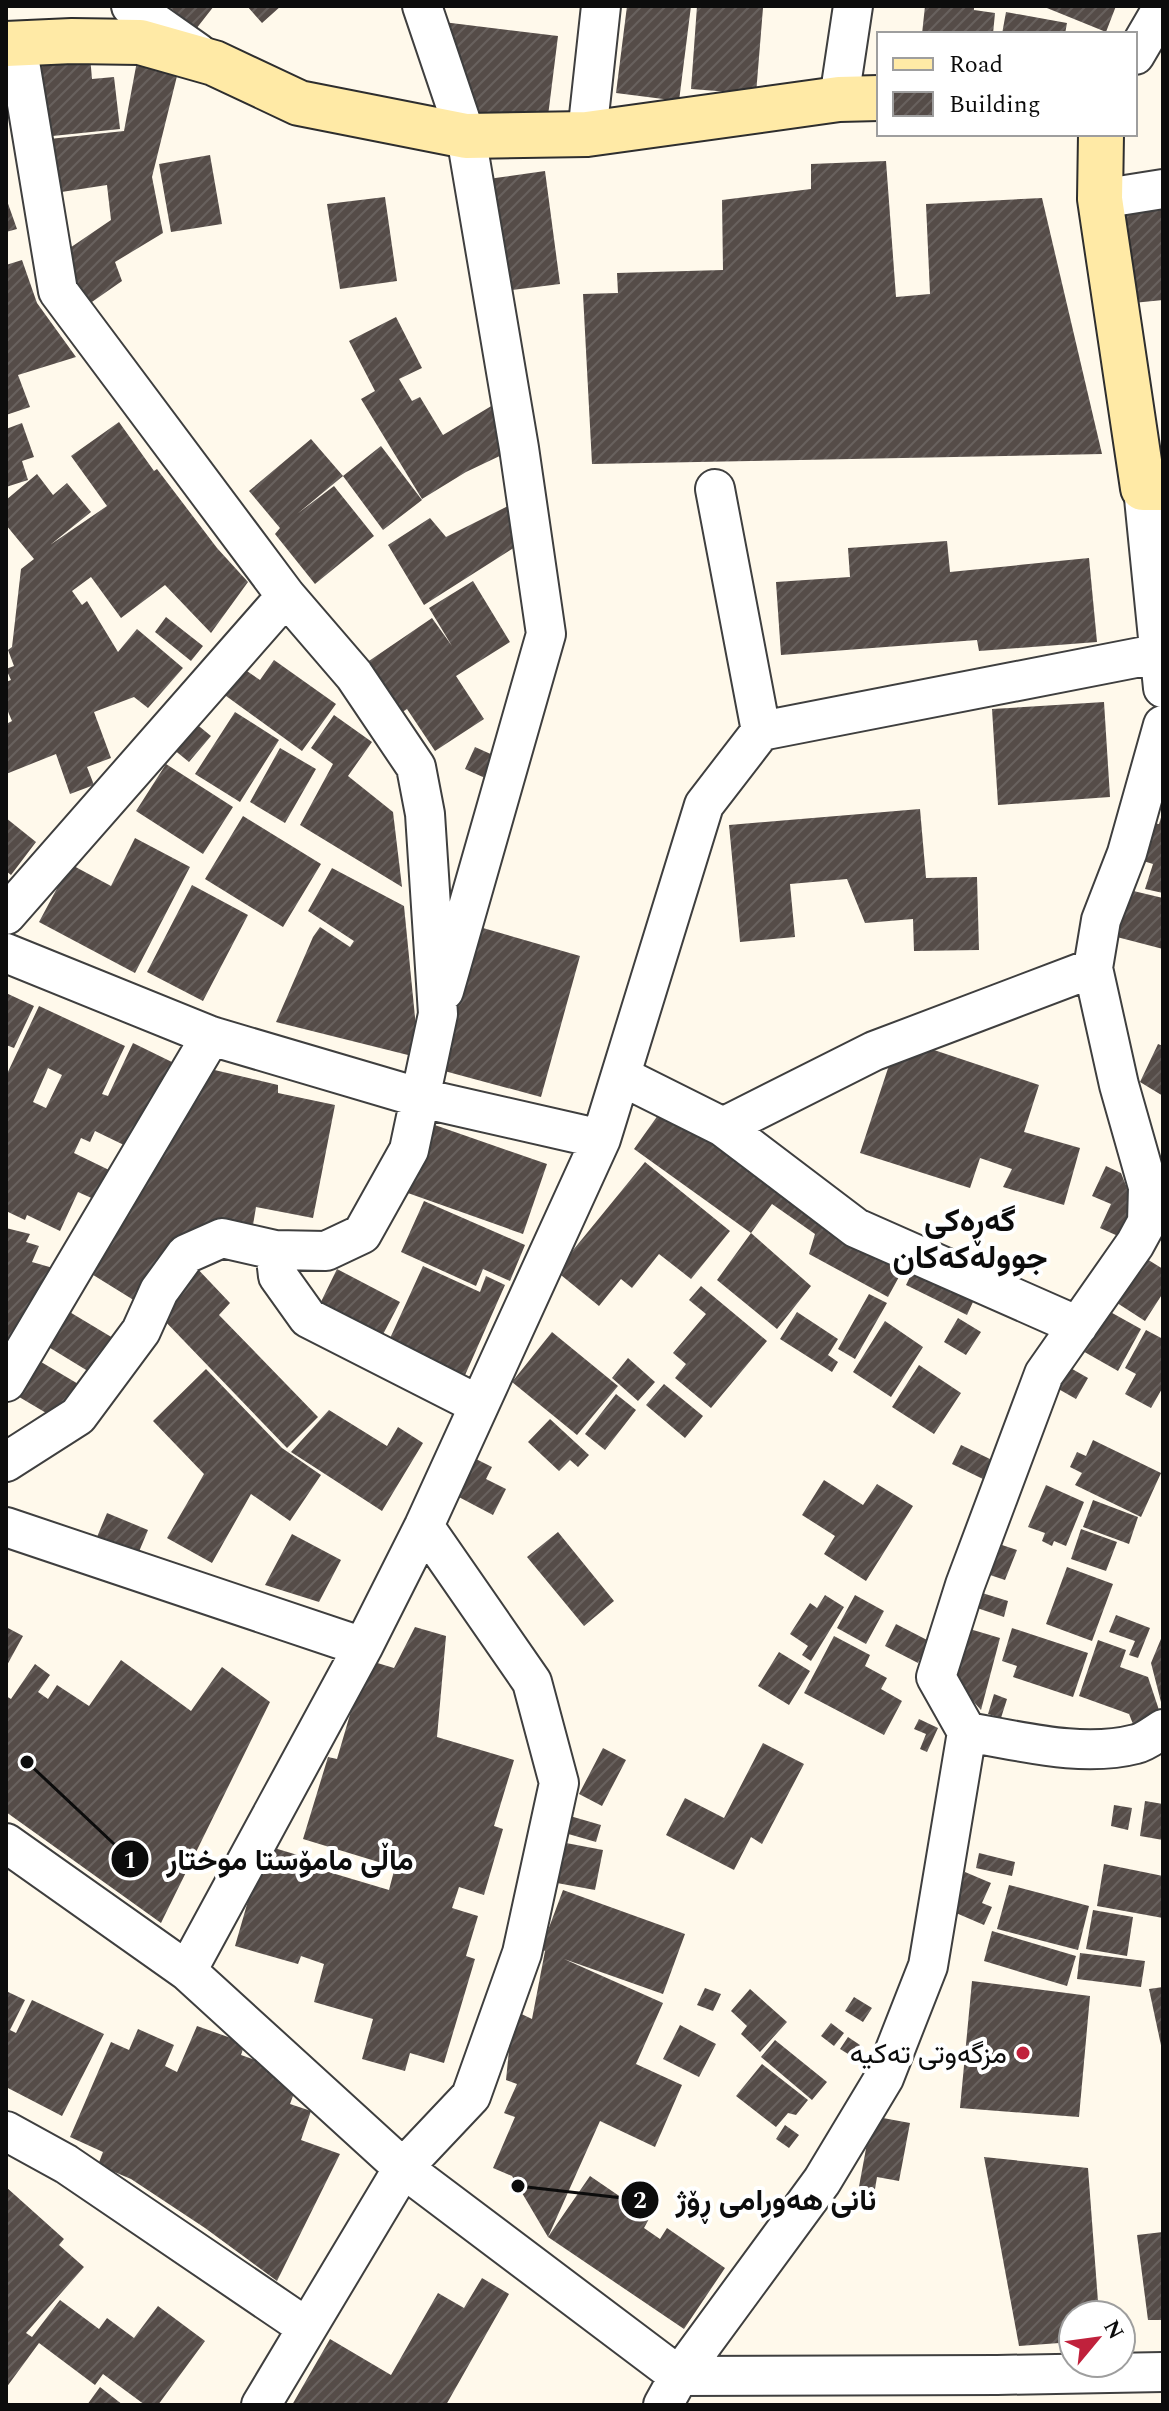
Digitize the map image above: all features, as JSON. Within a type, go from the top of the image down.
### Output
[{"type":"main road","points":[[11,44],[140,42],[214,63],[299,103],[466,136],[587,134],[859,98]]},
{"type":"main road","points":[[1101,136],[1100,199],[1121,352],[1153,488]]},
{"type":"street","points":[[131,6],[214,63]]},
{"type":"street","points":[[6,1462],[78,1416],[141,1331],[159,1291],[186,1254],[222,1238],[275,1250],[326,1251],[362,1234],[409,1150],[438,1014],[546,634],[519,448],[466,136],[422,6]]},
{"type":"street","points":[[587,134],[601,6]]},
{"type":"street","points":[[853,6],[859,98]]},
{"type":"street","points":[[1137,52],[1163,7]]},
{"type":"street","points":[[11,44],[58,291],[286,596],[354,675],[416,767],[425,814],[438,1014]]},
{"type":"street","points":[[1100,199],[1163,189]]},
{"type":"street","points":[[187,1971],[363,1647],[424,1526],[601,1139],[704,805],[761,731],[1162,670],[1153,488]]},
{"type":"street","points":[[715,489],[761,731]]},
{"type":"street","points":[[6,915],[286,596]]},
{"type":"street","points":[[671,2391],[822,2181],[884,2078],[928,1966],[967,1732],[936,1677],[969,1572],[1044,1374],[1078,1326],[1149,1248],[1148,1187],[1119,1085],[1093,968],[1101,920],[1127,853],[1163,725]]},
{"type":"street","points":[[6,953],[211,1036],[421,1098],[601,1139]]},
{"type":"street","points":[[723,1127],[874,1051],[1093,968]]},
{"type":"street","points":[[6,1382],[211,1036]]},
{"type":"street","points":[[621,1076],[723,1127],[856,1228],[1078,1326]]},
{"type":"street","points":[[275,1250],[278,1276],[308,1318],[479,1405]]},
{"type":"street","points":[[261,2405],[403,2168],[471,2096],[522,1953],[559,1783],[532,1682],[424,1526]]},
{"type":"street","points":[[6,1527],[363,1647]]},
{"type":"street","points":[[967,1732],[1044,1745],[1093,1749],[1137,1744],[1163,1729]]},
{"type":"street","points":[[6,1843],[187,1971],[403,2168],[671,2391],[1053,2390],[1163,2372]]},
{"type":"street","points":[[6,2131],[66,2164],[306,2327]]},
{"type":"building","points":[[168,6],[214,6],[196,29]]},
{"type":"building","points":[[247,6],[281,6],[262,23]]},
{"type":"building","points":[[627,6],[691,6],[679,101],[616,93]]},
{"type":"building","points":[[697,6],[763,8],[756,94],[691,89]]},
{"type":"building","points":[[925,6],[974,6],[974,10],[995,13],[993,32],[922,32]]},
{"type":"building","points":[[1042,6],[1116,6],[1106,32]]},
{"type":"building","points":[[1006,12],[1067,23],[1065,32],[1002,32]]},
{"type":"building","points":[[443,22],[558,36],[548,116],[480,114]]},
{"type":"building","points":[[90,56],[92,79],[114,77],[120,129],[43,137],[35,62]]},
{"type":"building","points":[[137,61],[177,76],[152,177],[163,233],[115,262],[122,281],[89,304],[61,254],[111,220],[107,185],[42,195],[40,140],[124,131]]},
{"type":"building","points":[[210,155],[222,224],[171,232],[159,164]]},
{"type":"building","points":[[886,161],[896,297],[930,294],[926,204],[1042,198],[1102,454],[592,464],[583,294],[618,293],[617,273],[723,270],[722,200],[811,189],[811,164]]},
{"type":"building","points":[[545,171],[560,284],[503,291],[488,179]]},
{"type":"building","points":[[385,197],[397,281],[340,289],[327,204]]},
{"type":"building","points":[[6,198],[17,229],[6,232]]},
{"type":"building","points":[[1163,200],[1163,300],[1133,303],[1122,205]]},
{"type":"building","points":[[22,260],[37,303],[76,357],[18,375],[30,407],[6,415],[6,265]]},
{"type":"building","points":[[396,317],[422,368],[399,379],[412,401],[420,397],[443,435],[498,402],[506,453],[466,472],[422,499],[361,399],[375,391],[349,341]]},
{"type":"building","points":[[119,422],[154,471],[157,469],[217,548],[248,582],[211,633],[165,585],[121,618],[91,577],[72,591],[82,605],[87,601],[118,652],[137,629],[183,668],[148,708],[134,697],[94,712],[111,758],[87,767],[94,785],[70,794],[56,754],[6,774],[6,724],[12,721],[6,707],[6,682],[11,680],[6,669],[14,666],[8,650],[12,647],[21,569],[34,559],[6,525],[6,500],[37,474],[53,495],[67,483],[91,512],[50,545],[107,506],[71,456]]},
{"type":"building","points":[[22,423],[34,457],[22,461],[28,480],[6,487],[6,429]]},
{"type":"building","points":[[311,439],[343,476],[297,514],[334,486],[374,536],[315,584],[275,534],[280,528],[249,491]]},
{"type":"building","points":[[381,446],[422,500],[383,530],[343,476]]},
{"type":"building","points":[[512,504],[523,542],[424,605],[388,545],[430,518],[446,537]]},
{"type":"building","points":[[947,541],[950,572],[1089,558],[1097,642],[979,651],[977,640],[781,655],[776,582],[850,577],[848,548]]},
{"type":"building","points":[[473,581],[510,642],[456,676],[484,719],[435,751],[407,709],[401,713],[366,663],[432,618],[452,646],[429,608]]},
{"type":"building","points":[[166,617],[203,646],[191,661],[155,632]]},
{"type":"building","points":[[274,660],[336,704],[302,751],[222,693],[241,667],[260,680]]},
{"type":"building","points":[[1104,702],[1110,797],[998,805],[992,709]]},
{"type":"building","points":[[235,712],[279,740],[240,802],[195,774]]},
{"type":"building","points":[[334,715],[372,742],[348,776],[393,812],[402,887],[300,825],[333,764],[311,748]]},
{"type":"building","points":[[189,718],[211,736],[189,762],[167,744]]},
{"type":"building","points":[[475,747],[504,760],[494,782],[465,769]]},
{"type":"building","points":[[280,748],[316,769],[285,823],[250,802]]},
{"type":"building","points":[[166,764],[233,807],[203,854],[136,811]]},
{"type":"building","points":[[920,809],[926,878],[977,877],[979,950],[914,951],[913,919],[865,923],[847,879],[790,884],[795,937],[740,942],[729,825]]},
{"type":"building","points":[[1162,814],[1163,893],[1145,889],[1153,864],[1140,860],[1147,822],[1159,824]]},
{"type":"building","points":[[243,816],[321,864],[283,927],[205,879]]},
{"type":"building","points":[[6,818],[36,842],[11,875],[6,871]]},
{"type":"building","points":[[135,838],[190,867],[135,973],[39,922],[70,864],[111,886]]},
{"type":"building","points":[[332,868],[404,906],[416,1027],[408,1055],[276,1022],[320,927],[350,947],[354,941],[308,911]]},
{"type":"building","points":[[192,885],[248,915],[203,1001],[147,972]]},
{"type":"building","points":[[1125,889],[1163,898],[1163,949],[1113,936]]},
{"type":"building","points":[[476,926],[580,956],[541,1097],[437,1069]]},
{"type":"building","points":[[6,993],[34,1006],[14,1048],[6,1045]]},
{"type":"building","points":[[39,1006],[125,1046],[102,1094],[108,1096],[133,1043],[176,1064],[126,1146],[95,1131],[90,1142],[81,1138],[74,1153],[109,1170],[96,1200],[78,1192],[60,1231],[27,1215],[25,1220],[6,1211],[6,1076]],"holes":[[[48,1068],[62,1075],[46,1108],[33,1102]]]},
{"type":"building","points":[[898,1038],[1039,1085],[1024,1132],[1080,1148],[1064,1205],[1003,1187],[1012,1169],[980,1158],[970,1188],[860,1153]]},
{"type":"building","points":[[1158,1044],[1163,1046],[1163,1096],[1140,1082]]},
{"type":"building","points":[[206,1068],[278,1085],[278,1093],[335,1105],[313,1218],[256,1207],[252,1231],[191,1230],[140,1304],[90,1273]]},
{"type":"building","points":[[678,1087],[839,1201],[917,1244],[888,1297],[809,1254],[815,1234],[772,1204],[751,1233],[634,1149]]},
{"type":"building","points":[[429,1123],[547,1164],[523,1234],[405,1192]]},
{"type":"building","points":[[645,1162],[730,1231],[691,1279],[659,1254],[632,1288],[621,1279],[599,1306],[556,1271]]},
{"type":"building","points":[[1106,1166],[1121,1173],[1133,1203],[1118,1236],[1100,1228],[1111,1204],[1092,1196]]},
{"type":"building","points":[[424,1201],[525,1245],[510,1281],[483,1269],[476,1286],[401,1252]]},
{"type":"building","points":[[6,1228],[30,1234],[26,1242],[39,1246],[32,1262],[53,1268],[6,1352]]},
{"type":"building","points":[[751,1233],[811,1286],[777,1329],[717,1280]]},
{"type":"building","points":[[924,1248],[984,1278],[967,1315],[906,1285]]},
{"type":"building","points":[[1142,1256],[1163,1269],[1163,1293],[1145,1321],[1114,1301]]},
{"type":"building","points":[[193,1264],[230,1303],[219,1315],[318,1417],[287,1448],[160,1316]]},
{"type":"building","points":[[423,1266],[480,1292],[486,1276],[505,1285],[462,1382],[386,1347]]},
{"type":"building","points":[[337,1269],[400,1302],[379,1342],[317,1310]]},
{"type":"building","points":[[701,1286],[767,1341],[711,1408],[675,1378],[686,1364],[673,1353],[706,1314],[689,1300]]},
{"type":"building","points":[[869,1294],[887,1303],[855,1359],[838,1349]]},
{"type":"building","points":[[63,1308],[118,1341],[96,1376],[42,1343]]},
{"type":"building","points":[[1105,1309],[1141,1329],[1118,1371],[1081,1350]]},
{"type":"building","points":[[797,1312],[838,1339],[828,1355],[838,1362],[832,1372],[780,1339]]},
{"type":"building","points":[[958,1318],[981,1332],[966,1355],[944,1342]]},
{"type":"building","points":[[885,1321],[923,1347],[891,1397],[853,1372]]},
{"type":"building","points":[[1146,1330],[1163,1339],[1163,1387],[1151,1408],[1125,1394],[1136,1374],[1125,1368]]},
{"type":"building","points":[[552,1332],[618,1386],[577,1435],[512,1382]]},
{"type":"building","points":[[31,1356],[85,1388],[53,1417],[9,1391]]},
{"type":"building","points":[[628,1358],[655,1382],[638,1401],[612,1378]]},
{"type":"building","points":[[919,1365],[961,1393],[934,1434],[892,1407]]},
{"type":"building","points":[[1067,1366],[1088,1378],[1076,1399],[1055,1387]]},
{"type":"building","points":[[206,1369],[282,1448],[321,1475],[290,1521],[251,1494],[212,1563],[167,1538],[204,1474],[153,1421]]},
{"type":"building","points":[[664,1384],[703,1416],[685,1438],[646,1405]]},
{"type":"building","points":[[616,1394],[636,1410],[605,1450],[585,1434]]},
{"type":"building","points":[[329,1410],[387,1446],[398,1427],[423,1443],[382,1511],[291,1452]]},
{"type":"building","points":[[550,1419],[589,1455],[578,1467],[570,1460],[559,1471],[528,1442]]},
{"type":"building","points":[[1093,1440],[1161,1473],[1141,1517],[1075,1485],[1082,1473],[1070,1467],[1077,1452],[1086,1456]]},
{"type":"building","points":[[961,1445],[992,1460],[983,1479],[952,1464]]},
{"type":"building","points":[[474,1458],[492,1467],[486,1479],[506,1489],[493,1515],[455,1495]]},
{"type":"building","points":[[824,1480],[863,1505],[877,1484],[913,1506],[866,1581],[824,1554],[835,1536],[802,1515]]},
{"type":"building","points":[[1046,1485],[1084,1502],[1066,1546],[1054,1541],[1052,1546],[1042,1541],[1045,1533],[1028,1527]]},
{"type":"building","points":[[1093,1500],[1138,1517],[1129,1544],[1083,1527]]},
{"type":"building","points":[[107,1513],[148,1530],[138,1554],[97,1537]]},
{"type":"building","points":[[1081,1529],[1117,1542],[1106,1571],[1071,1559]]},
{"type":"building","points":[[558,1532],[614,1601],[584,1626],[527,1557]]},
{"type":"building","points":[[292,1534],[341,1560],[319,1602],[265,1585]]},
{"type":"building","points":[[1002,1545],[1017,1550],[1005,1580],[990,1575]]},
{"type":"building","points":[[1067,1567],[1113,1584],[1092,1641],[1046,1624]]},
{"type":"building","points":[[979,1592],[1008,1601],[1004,1617],[974,1607]]},
{"type":"building","points":[[825,1595],[844,1607],[811,1661],[802,1655],[808,1646],[790,1634],[810,1603],[817,1608]]},
{"type":"building","points":[[855,1595],[884,1611],[866,1644],[837,1628]]},
{"type":"building","points":[[1116,1615],[1150,1628],[1138,1658],[1129,1655],[1135,1641],[1109,1632]]},
{"type":"building","points":[[896,1624],[929,1641],[918,1663],[885,1646]]},
{"type":"building","points":[[6,1627],[23,1636],[6,1667]]},
{"type":"building","points":[[415,1627],[446,1636],[437,1737],[514,1760],[494,1826],[503,1829],[484,1895],[459,1887],[452,1908],[478,1916],[466,1956],[475,1959],[444,2063],[410,2053],[405,2071],[362,2059],[373,2019],[314,2002],[324,1964],[301,1956],[298,1964],[235,1946],[256,1873],[263,1875],[271,1847],[324,1863],[322,1870],[389,1890],[395,1867],[303,1839],[328,1757],[337,1759],[351,1711],[374,1662],[394,1668]]},
{"type":"building","points":[[963,1627],[1000,1638],[981,1710],[950,1675]]},
{"type":"building","points":[[1012,1628],[1088,1653],[1073,1697],[1013,1677],[1017,1666],[1002,1661]]},
{"type":"building","points":[[1163,1634],[1163,1706],[1162,1706],[1151,1663]]},
{"type":"building","points":[[834,1636],[870,1655],[865,1666],[887,1678],[881,1689],[902,1701],[884,1735],[804,1693]]},
{"type":"building","points":[[1098,1640],[1126,1650],[1120,1667],[1148,1677],[1162,1719],[1135,1729],[1129,1714],[1079,1696]]},
{"type":"building","points":[[779,1652],[810,1671],[789,1705],[758,1686]]},
{"type":"building","points":[[121,1660],[191,1711],[222,1667],[270,1702],[161,1923],[6,1812],[6,1696],[11,1699],[35,1664],[50,1675],[38,1692],[48,1699],[57,1685],[89,1706]]},
{"type":"building","points":[[994,1694],[1007,1699],[1001,1718],[988,1714]]},
{"type":"building","points":[[919,1719],[938,1728],[927,1752],[920,1749],[926,1734],[914,1729]]},
{"type":"building","points":[[763,1743],[804,1764],[762,1844],[751,1837],[734,1870],[666,1835],[685,1798],[724,1818]]},
{"type":"building","points":[[603,1748],[626,1760],[602,1806],[579,1794]]},
{"type":"building","points":[[1145,1801],[1163,1804],[1163,1840],[1140,1836]]},
{"type":"building","points":[[1114,1805],[1132,1808],[1128,1830],[1111,1826]]},
{"type":"building","points":[[570,1816],[601,1825],[596,1842],[565,1833]]},
{"type":"building","points":[[566,1843],[603,1850],[595,1890],[557,1883]]},
{"type":"building","points":[[979,1853],[1015,1862],[1012,1876],[976,1868]]},
{"type":"building","points":[[1104,1864],[1163,1876],[1163,1918],[1097,1906]]},
{"type":"building","points":[[965,1872],[991,1883],[982,1903],[992,1907],[984,1925],[949,1910]]},
{"type":"building","points":[[1009,1885],[1089,1906],[1078,1950],[997,1929]]},
{"type":"building","points":[[563,1890],[685,1934],[663,1994],[564,1959],[663,2003],[636,2064],[682,2085],[655,2147],[600,2121],[548,2237],[512,2176],[493,2168],[515,2117],[504,2113],[517,2084],[506,2080],[513,2010],[532,2019],[545,1951],[541,1949]]},
{"type":"building","points":[[1093,1910],[1133,1917],[1127,1956],[1086,1949]]},
{"type":"building","points":[[992,1931],[1076,1956],[1067,1986],[984,1961]]},
{"type":"building","points":[[1080,1953],[1145,1961],[1141,1987],[1077,1979]]},
{"type":"building","name":"مزگەوتی تەکیە","points":[[972,1981],[1090,1996],[1079,2117],[960,2108]]},
{"type":"building","points":[[1163,1987],[1163,2050],[1162,2050],[1149,1989]]},
{"type":"building","points":[[705,1988],[721,1994],[713,2011],[697,2005]]},
{"type":"building","points":[[750,1989],[787,2022],[760,2052],[741,2034],[747,2026],[731,2011]]},
{"type":"building","points":[[6,1991],[25,2000],[10,2030],[16,2033],[32,2000],[104,2034],[62,2116],[6,2087]]},
{"type":"building","points":[[854,1997],[872,2008],[863,2022],[845,2011]]},
{"type":"building","points":[[831,2023],[844,2033],[834,2046],[821,2036]]},
{"type":"building","points":[[680,2025],[716,2044],[699,2077],[663,2059]]},
{"type":"building","points":[[197,2026],[245,2043],[241,2055],[278,2068],[275,2077],[297,2085],[290,2104],[311,2111],[301,2140],[340,2154],[277,2281],[131,2179],[98,2165],[103,2152],[70,2137],[111,2042],[129,2050],[138,2029],[174,2045],[165,2066],[177,2072]]},
{"type":"building","points":[[848,2037],[860,2045],[853,2057],[840,2049]]},
{"type":"building","points":[[775,2040],[827,2082],[812,2100],[761,2057]]},
{"type":"building","points":[[762,2064],[808,2100],[796,2115],[788,2113],[776,2127],[736,2096]]},
{"type":"building","points":[[872,2116],[910,2123],[899,2181],[877,2177],[874,2195],[858,2192]]},
{"type":"building","points":[[785,2125],[799,2135],[789,2148],[776,2139]]},
{"type":"building","points":[[984,2157],[1088,2168],[1098,2299],[1057,2299],[1057,2343],[1019,2346]]},
{"type":"building","points":[[590,2176],[650,2217],[644,2228],[660,2239],[667,2228],[725,2268],[684,2329],[548,2237]]},
{"type":"building","points":[[6,2187],[64,2239],[59,2245],[84,2267],[26,2333],[32,2337],[60,2300],[99,2329],[107,2318],[134,2338],[158,2306],[205,2341],[158,2405],[145,2405],[103,2374],[95,2385],[39,2343],[6,2388]]},
{"type":"building","points":[[1163,2232],[1163,2320],[1148,2320],[1137,2235]]},
{"type":"building","points":[[482,2278],[509,2294],[446,2405],[292,2405],[330,2339],[391,2375],[438,2293],[464,2308]]},
{"type":"building","points":[[100,2387],[123,2405],[87,2405]]},
{"type":"place","name":"ماڵى مامۆستا موختار","points":[[27,1762]]},
{"type":"place","name":"مزگەوتی تەکیە","points":[[1023,2053]]},
{"type":"place","name":"نانی هەورامی ڕۆژ","points":[[518,2186]]},
{"type":"district","name":"گەڕەکی جوولەکەکان","points":[[970,1238]]}]
